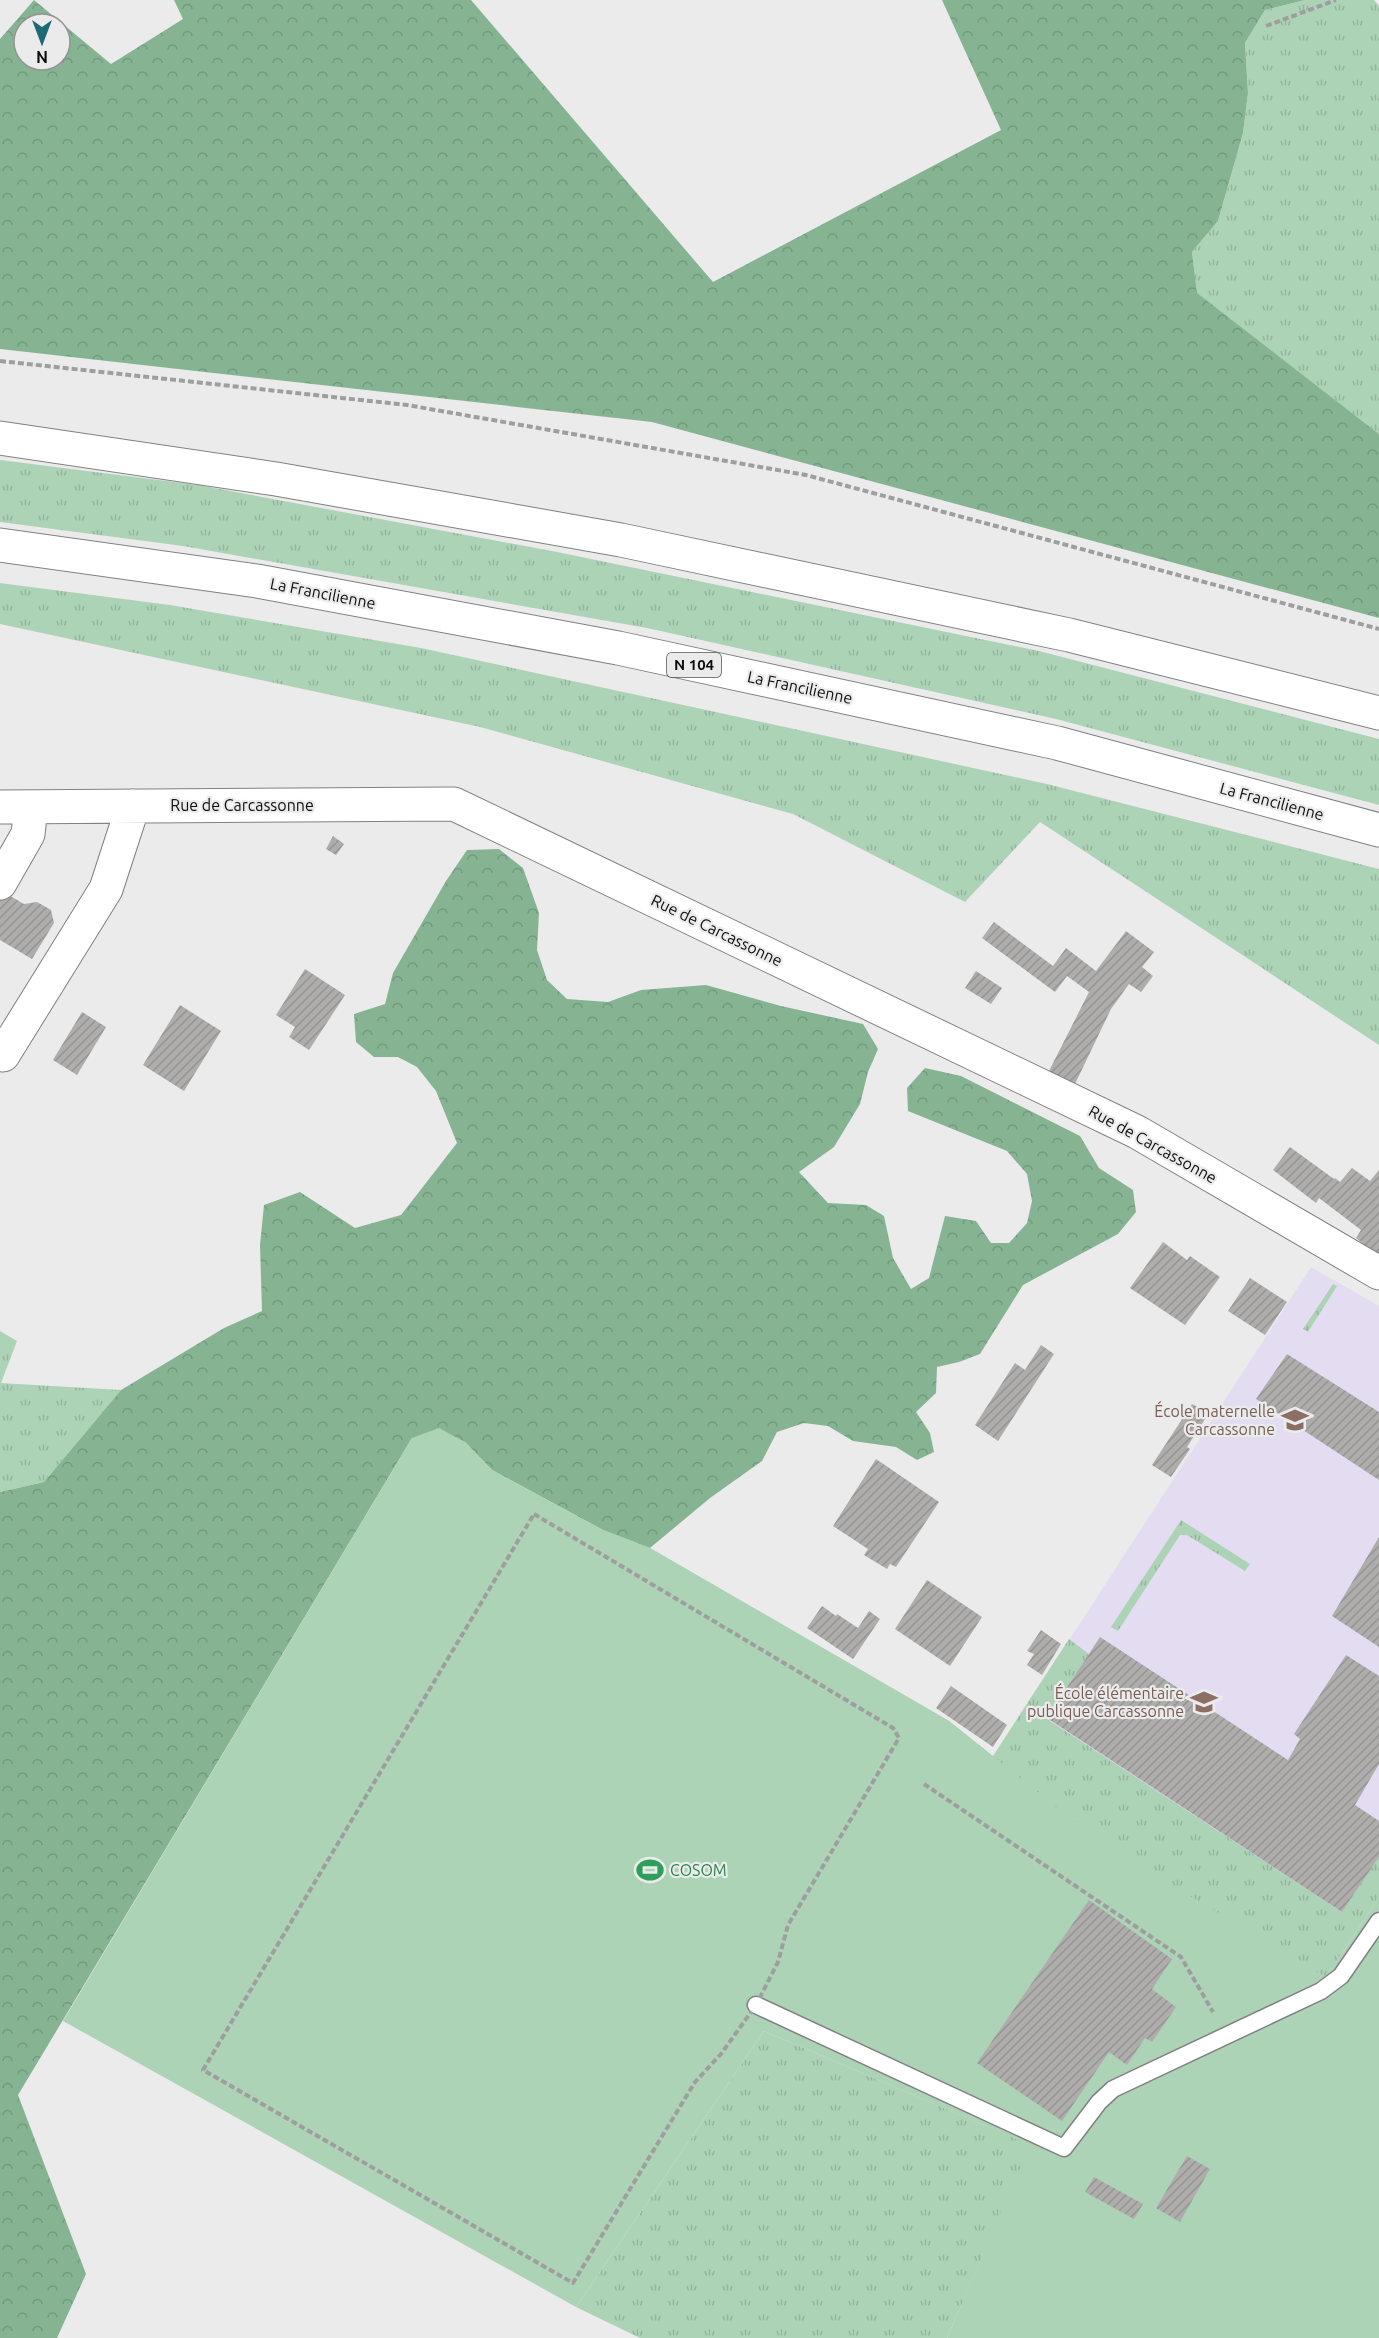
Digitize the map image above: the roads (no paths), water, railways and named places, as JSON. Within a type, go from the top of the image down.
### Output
[{"type":"main road","points":[[0,438],[276,479],[621,540],[1070,635],[1379,713]]},
{"type":"main road","name":"La Francilienne","points":[[0,545],[257,581],[618,648],[1057,743],[1379,830]]},
{"type":"main road","name":"Rue de Carcassonne","points":[[15,807],[454,804],[1137,1132],[1379,1273]]},
{"type":"main road","points":[[3,1055],[106,889],[133,806]]},
{"type":"main road","points":[[0,883],[28,834],[15,807]]},
{"type":"lane","points":[[756,2006],[1064,2148],[1099,2102],[1113,2089],[1322,1991],[1341,1976],[1379,1921]]},
{"type":"place","name":"École maternelle Carcassonne","points":[[1295,1420]]},
{"type":"place","name":"École élémentaire publique Carcassonne","points":[[1204,1702]]},
{"type":"place","name":"COSOM","points":[[650,1870]]}]
